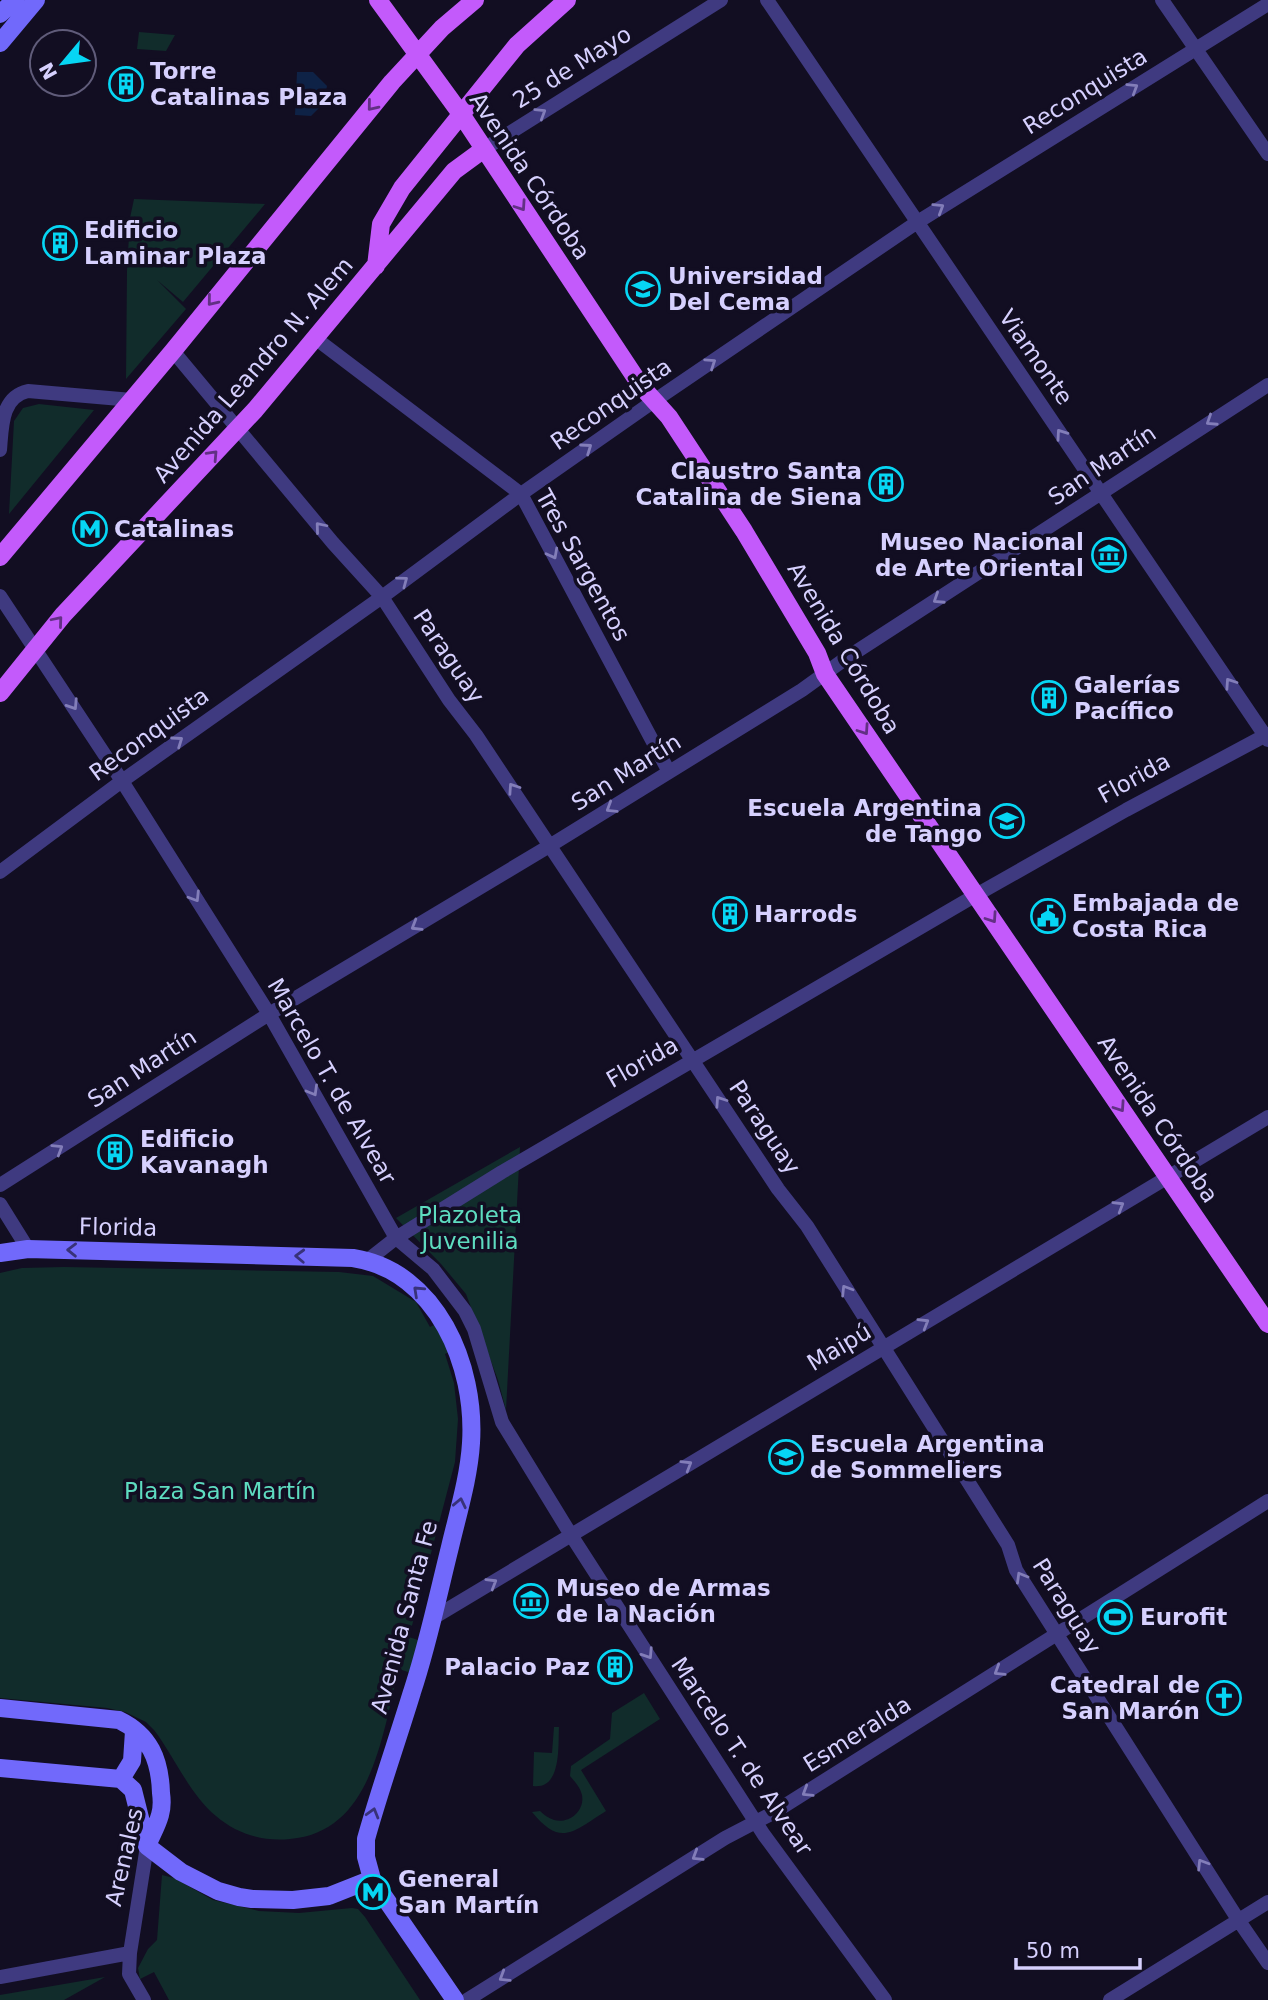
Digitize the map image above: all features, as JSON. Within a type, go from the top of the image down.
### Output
[{"type":"main road","points":[[0,14],[15,0]]},
{"type":"main road","points":[[0,43],[36,0]]},
{"type":"main road","name":"Avenida Córdoba","points":[[378,0],[461,114],[641,386],[669,416],[744,531],[817,653],[825,674],[1268,1324]]},
{"type":"main road","points":[[0,557],[416,54],[475,0]]},
{"type":"main road","name":"Avenida Leandro N. Alem","points":[[0,693],[72,605],[237,429],[376,266],[381,224],[402,188],[517,45],[567,0]]},
{"type":"main road","points":[[376,266],[454,171],[484,149]]},
{"type":"main road","name":"Florida","points":[[0,1253],[27,1250],[242,1254],[368,1260]]},
{"type":"main road","name":"Avenida Santa Fe","points":[[368,1260],[408,1281],[430,1303],[454,1342],[467,1385],[471,1424],[470,1456],[433,1618],[366,1839],[366,1857],[372,1880],[455,2000]]},
{"type":"main road","points":[[0,1708],[109,1718],[127,1723],[134,1731],[132,1761],[121,1779]]},
{"type":"main road","name":"Arenales","points":[[134,1731],[148,1743],[161,1776],[161,1814],[147,1846]]},
{"type":"main road","points":[[0,1768],[121,1779],[133,1790],[147,1846],[181,1872],[218,1891],[239,1897],[293,1900],[329,1896],[372,1880]]},
{"type":"street","name":"25 de Mayo","points":[[484,149],[721,0]]},
{"type":"street","name":"Viamonte","points":[[767,0],[1267,736]]},
{"type":"street","points":[[1162,0],[1268,154]]},
{"type":"street","name":"Reconquista","points":[[0,872],[122,781],[382,597],[520,494],[654,401],[916,223],[1268,4]]},
{"type":"street","name":"Tres Sargentos","points":[[315,338],[520,494],[669,772]]},
{"type":"street","name":"Paraguay","points":[[173,351],[333,543],[382,597],[449,700],[551,845],[778,1189],[807,1226],[1008,1545],[1016,1570],[1238,1921],[1268,1963]]},
{"type":"street","name":"San Martín","points":[[0,1185],[269,1014],[551,845],[825,674],[1268,385]]},
{"type":"street","points":[[0,450],[3,417],[13,398],[19,393],[28,391],[132,400]]},
{"type":"street","name":"Marcelo T. de Alvear","points":[[3,600],[122,781],[269,1014],[396,1238],[433,1269],[465,1311],[474,1329],[502,1422],[571,1535],[755,1821],[885,2000]]},
{"type":"street","name":"Florida","points":[[368,1260],[396,1238],[514,1165],[976,895],[1126,810],[1267,736]]},
{"type":"street","name":"Maipú","points":[[433,1618],[1268,1117]]},
{"type":"street","points":[[0,1204],[27,1250]]},
{"type":"street","name":"Esmeralda","points":[[467,2000],[726,1838],[773,1813],[1268,1501]]},
{"type":"street","name":"Arenales","points":[[144,2000],[130,1974],[130,1953],[147,1846]]},
{"type":"street","points":[[1110,2000],[1268,1902]]},
{"type":"street","points":[[0,1977],[130,1953]]},
{"type":"green space","points":[[139,32],[175,35],[166,51],[137,49]]},
{"type":"green space","points":[[134,199],[265,204],[183,302],[157,280],[186,309],[126,379],[127,271],[130,218]]},
{"type":"green space","points":[[39,404],[94,410],[9,514],[14,421],[23,408]]},
{"type":"green space","name":"Plazoleta Juvenilia","points":[[520,1147],[506,1410],[498,1380],[466,1294],[396,1218]]},
{"type":"green space","name":"Plaza San Martín","points":[[22,1268],[339,1272],[373,1276],[416,1302],[430,1327],[438,1323],[453,1350],[445,1354],[454,1383],[458,1419],[455,1462],[409,1637],[421,1641],[411,1673],[399,1669],[379,1749],[369,1775],[356,1799],[340,1818],[318,1832],[290,1839],[270,1839],[233,1828],[216,1816],[198,1797],[154,1730],[146,1722],[125,1712],[0,1698],[0,1273]]},
{"type":"green space","points":[[644,1693],[660,1719],[581,1770],[606,1811],[576,1830],[560,1833],[551,1830],[532,1812],[540,1811],[560,1821],[575,1815],[581,1806],[582,1795],[570,1776],[571,1766],[610,1739],[612,1713]]},
{"type":"green space","points":[[554,1727],[559,1727],[554,1774],[542,1785],[533,1786],[534,1752],[552,1753]]},
{"type":"green space","points":[[162,1875],[174,1878],[213,1900],[259,1911],[299,1913],[358,1909],[420,2000],[169,2000],[154,1972],[140,1979],[138,1968],[148,1949],[157,1940]]},
{"type":"green space","points":[[105,1977],[64,2000],[0,2000],[0,1995]]},
{"type":"water","points":[[297,72],[313,72],[327,86],[324,103],[311,116],[295,115]]},
{"type":"place","name":"Torre Catalinas Plaza","points":[[126,84]]},
{"type":"place","name":"Edificio Laminar Plaza","points":[[60,243]]},
{"type":"place","name":"Universidad Del Cema","points":[[643,289]]},
{"type":"place","name":"Claustro Santa Catalina de Siena","points":[[886,484]]},
{"type":"place","name":"Catalinas","points":[[90,529]]},
{"type":"place","name":"Museo Nacional de Arte Oriental","points":[[1109,555]]},
{"type":"place","name":"Galerías Pacífico","points":[[1049,698]]},
{"type":"place","name":"Escuela Argentina de Tango","points":[[1007,821]]},
{"type":"place","name":"Harrods","points":[[730,914]]},
{"type":"place","name":"Embajada de Costa Rica","points":[[1048,916]]},
{"type":"place","name":"Edificio Kavanagh","points":[[115,1152]]},
{"type":"place","name":"Escuela Argentina de Sommeliers","points":[[786,1457]]},
{"type":"place","name":"Museo de Armas de la Nación","points":[[531,1601]]},
{"type":"place","name":"Eurofit","points":[[1115,1617]]},
{"type":"place","name":"Palacio Paz","points":[[615,1667]]},
{"type":"place","name":"Catedral de San Marón","points":[[1224,1698]]},
{"type":"place","name":"General San Martín","points":[[373,1892]]}]
